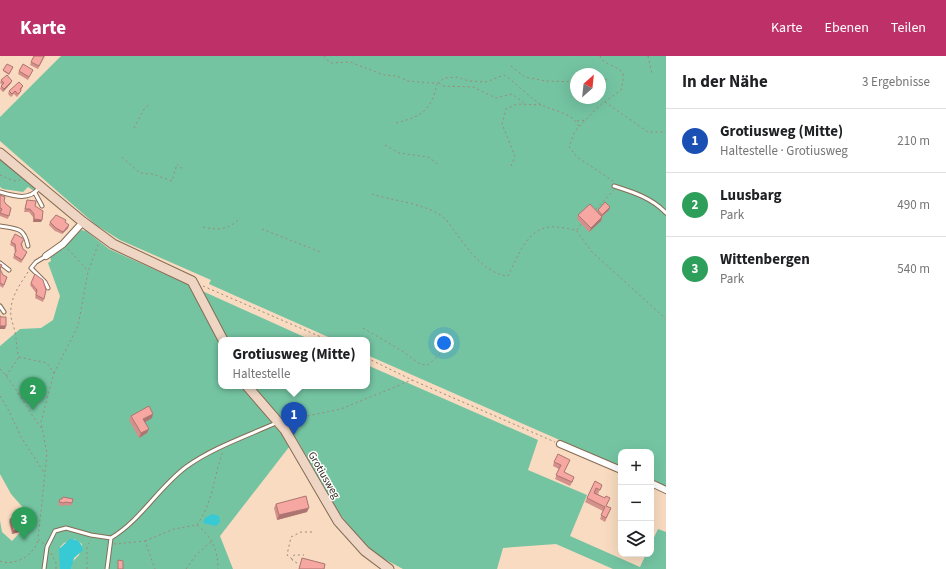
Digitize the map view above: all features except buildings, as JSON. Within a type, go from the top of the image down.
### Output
[{"type":"street","points":[[0,153],[32,179],[37,190],[113,244],[192,281],[221,337]]},
{"type":"street","points":[[46,256],[63,244],[83,222]]},
{"type":"street","name":"Grotiusweg","points":[[250,389],[285,430],[338,521],[365,551],[389,569]]},
{"type":"street","points":[[560,444],[618,469]]},
{"type":"street","points":[[654,484],[666,490]]},
{"type":"lane","points":[[614,186],[657,203],[666,212]]},
{"type":"lane","points":[[0,192],[20,196],[37,190],[42,206]]},
{"type":"lane","points":[[0,226],[20,229],[25,234],[28,246]]},
{"type":"lane","points":[[46,256],[36,262],[31,268],[45,282],[48,288]]},
{"type":"lane","points":[[0,263],[9,270]]},
{"type":"lane","points":[[0,306],[4,312]]},
{"type":"lane","points":[[44,569],[47,547],[52,534],[60,528],[111,538],[134,521],[186,467],[224,446],[278,422]]},
{"type":"lane","points":[[107,569],[111,538]]},
{"type":"path","points":[[324,56],[330,63],[350,62],[384,75],[397,76],[408,81],[438,83],[442,86],[473,87],[496,98],[512,94],[526,104]]},
{"type":"path","points":[[600,56],[601,59],[607,64],[617,68],[623,73],[623,82],[620,90],[606,100]]},
{"type":"path","points":[[648,56],[652,74]]},
{"type":"path","points":[[511,66],[525,77],[545,81],[570,82]]},
{"type":"path","points":[[396,123],[415,116],[431,105],[438,83],[445,78],[456,77],[486,82],[504,75],[517,83],[542,105]]},
{"type":"path","points":[[606,103],[648,132],[666,132]]},
{"type":"path","points":[[134,128],[144,109],[150,104]]},
{"type":"path","points":[[511,166],[515,156],[502,124],[506,108],[517,104],[542,105],[577,121],[587,120]]},
{"type":"path","points":[[592,212],[614,192],[613,181],[577,157],[569,147],[575,131],[580,128],[602,104]]},
{"type":"path","points":[[553,109],[555,105]]},
{"type":"path","points":[[577,121],[580,128]]},
{"type":"path","points":[[385,145],[399,153],[428,157],[438,164]]},
{"type":"path","points":[[122,157],[140,173],[152,174],[172,181],[177,164],[183,168]]},
{"type":"path","points":[[0,174],[14,181],[32,179]]},
{"type":"path","points":[[372,194],[386,199],[406,201],[444,218],[470,253],[499,275],[508,276],[522,249],[537,232],[545,228],[576,230]]},
{"type":"path","points":[[204,227],[220,229],[235,223],[240,218]]},
{"type":"path","points":[[576,230],[586,219]]},
{"type":"path","points":[[262,229],[323,253]]},
{"type":"path","points":[[576,230],[592,252],[666,319]]},
{"type":"path","points":[[0,561],[9,563],[29,554],[34,551],[38,540],[40,503],[45,474],[46,454],[41,422],[54,373],[78,326],[88,272],[102,236]]},
{"type":"path","points":[[63,244],[88,272]]},
{"type":"path","points":[[19,357],[15,347],[16,334],[11,317],[11,302],[31,268]]},
{"type":"path","points":[[192,281],[321,337]]},
{"type":"path","points":[[363,328],[402,351],[420,364],[428,365],[443,351]]},
{"type":"path","points":[[19,357],[47,363],[54,373]]},
{"type":"path","points":[[6,376],[19,357]]},
{"type":"path","points":[[370,359],[412,380],[560,444]]},
{"type":"path","points":[[0,369],[42,430]]},
{"type":"path","points":[[278,422],[341,409],[412,380]]},
{"type":"path","points":[[0,396],[8,409],[21,438],[45,474]]},
{"type":"path","points":[[110,545],[145,541],[174,528],[197,525],[204,515],[213,492],[217,468],[224,446]]},
{"type":"path","points":[[197,525],[212,540],[215,546],[218,569]]},
{"type":"path","points":[[297,563],[287,555],[291,537],[301,532],[313,532]]},
{"type":"path","points":[[87,569],[88,546],[91,541],[91,535]]},
{"type":"path","points":[[38,540],[47,547],[53,557],[56,569]]},
{"type":"path","points":[[186,569],[200,550],[212,540]]},
{"type":"path","points":[[145,541],[155,569]]},
{"type":"path","points":[[292,559],[295,555],[304,555]]},
{"type":"green space","points":[[61,56],[666,56],[666,487],[654,482],[654,449],[618,449],[618,466],[370,356],[370,337],[328,337],[209,284],[211,280],[120,240],[96,225],[0,141],[0,117]]},
{"type":"green space","points":[[0,159],[35,189],[34,191],[28,187],[23,192],[3,189],[0,187]]},
{"type":"green space","points":[[81,230],[86,231],[109,249],[304,337],[218,337],[218,389],[370,389],[370,366],[538,440],[528,470],[587,495],[570,536],[640,567],[645,557],[654,557],[654,538],[658,529],[666,532],[666,569],[613,569],[556,544],[503,548],[497,569],[403,569],[375,554],[365,545],[338,512],[296,438],[220,536],[233,569],[71,569],[72,562],[79,555],[82,544],[75,539],[64,543],[60,547],[60,569],[0,569],[0,521],[2,532],[12,541],[33,519],[11,494],[0,474],[0,346],[20,329],[41,328],[53,320],[60,296],[48,263],[51,261],[50,256],[63,248]]},
{"type":"water","points":[[212,514],[219,516],[220,522],[216,526],[203,523],[205,518]]},
{"type":"water","points":[[70,539],[79,542],[83,550],[74,558],[71,569],[60,569],[59,549]]},
{"type":"place","name":"Luusbarg","points":[[33,410]]},
{"type":"place","name":"Grotiusweg (Mitte)","points":[[294,435]]},
{"type":"place","name":"Wittenbergen","points":[[24,540]]}]
